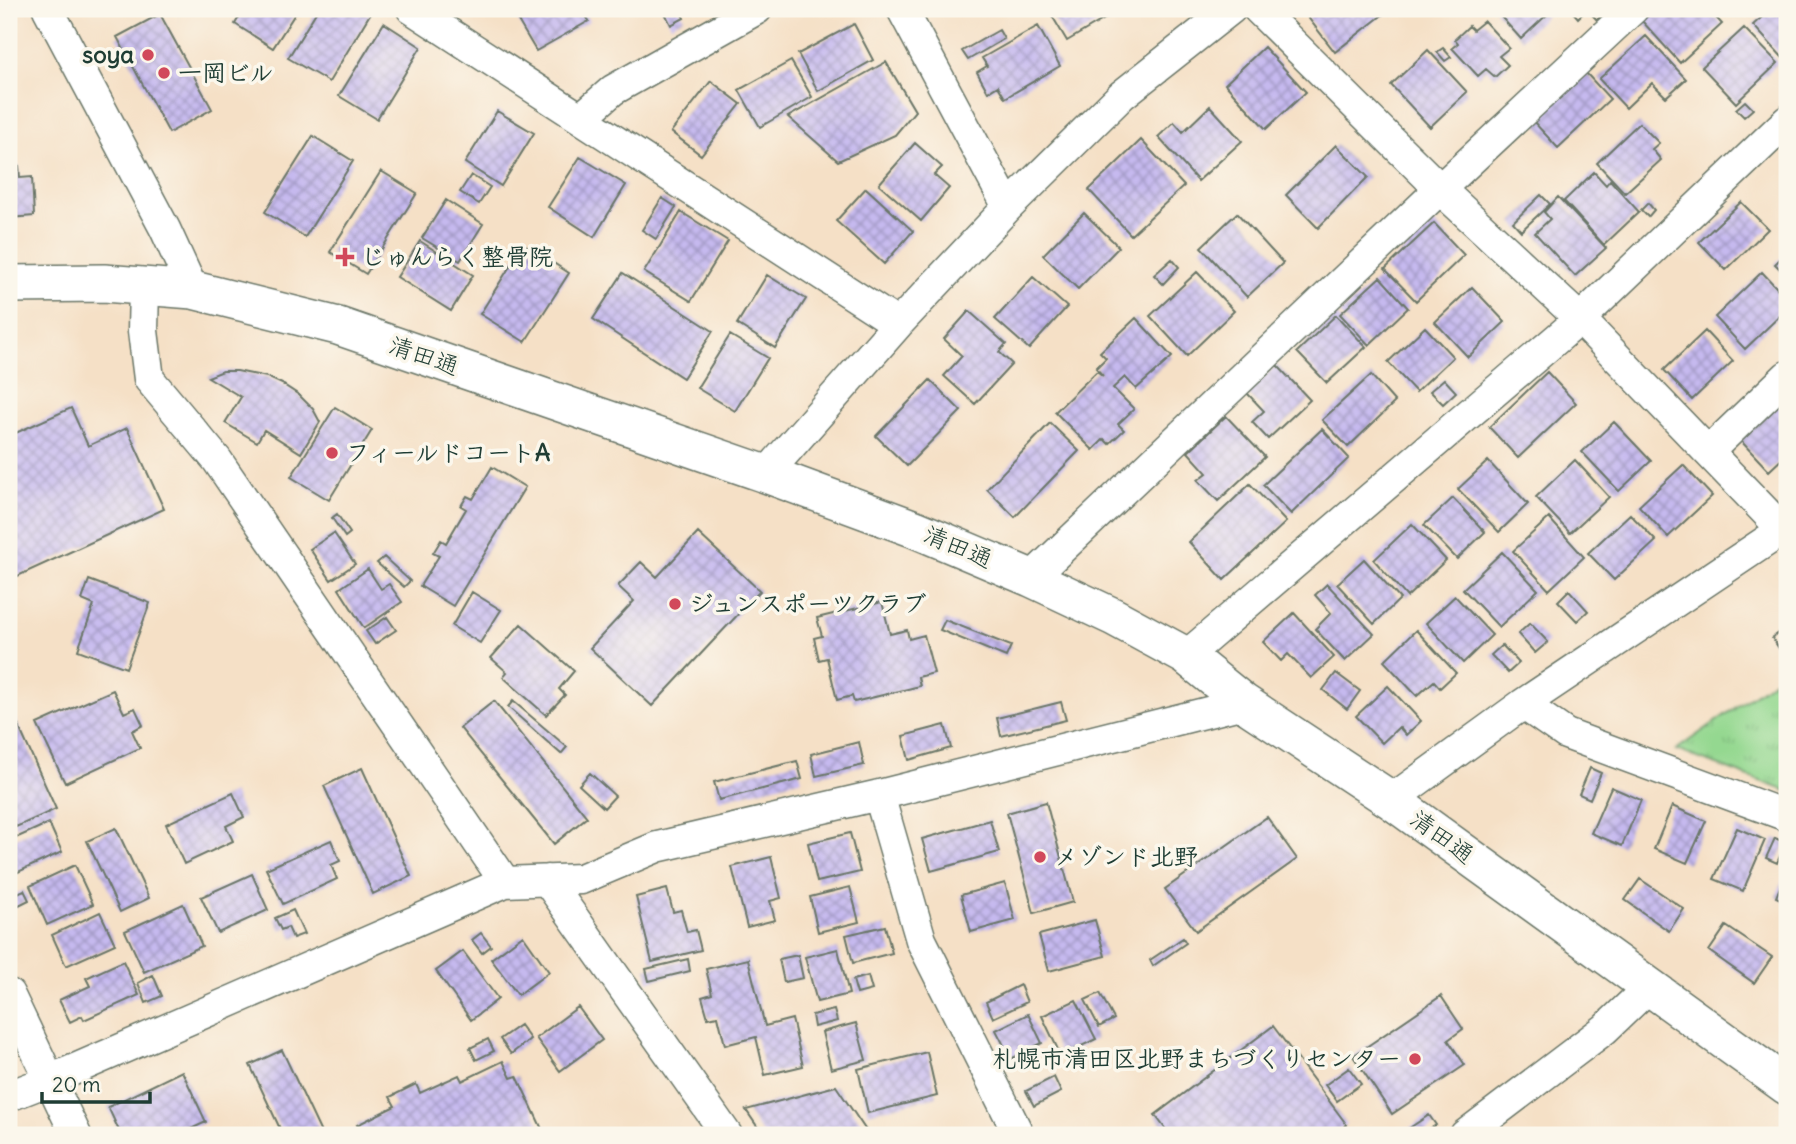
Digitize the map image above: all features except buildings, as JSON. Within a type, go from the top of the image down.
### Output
[{"type":"street","points":[[48,9],[164,229],[193,290]]},
{"type":"street","points":[[412,9],[898,324]]},
{"type":"street","points":[[581,118],[613,90],[757,9]]},
{"type":"street","points":[[902,9],[1009,207]]},
{"type":"street","points":[[766,474],[898,324],[1009,207],[1122,95],[1231,9]]},
{"type":"street","points":[[1258,9],[1440,189],[1580,319],[1786,531],[1523,704],[1391,800]]},
{"type":"street","points":[[1031,578],[1633,9]]},
{"type":"street","points":[[1186,656],[1580,319],[1787,121]]},
{"type":"street","name":"清田通","points":[[9,284],[104,283],[193,290],[338,326],[766,474],[915,529],[1031,578],[1114,617],[1186,656],[1244,703],[1391,800],[1787,1086]]},
{"type":"street","points":[[144,286],[143,331],[149,379],[217,460],[505,882]]},
{"type":"street","points":[[1708,452],[1787,376]]},
{"type":"street","points":[[9,1096],[505,882],[581,879],[657,846],[879,795],[1244,703]]},
{"type":"street","points":[[1523,704],[1566,734],[1787,816]]},
{"type":"street","points":[[879,795],[921,940],[1019,1135]]},
{"type":"street","points":[[547,880],[723,1134]]},
{"type":"street","points":[[1465,1135],[1605,1029],[1650,986]]},
{"type":"street","points":[[9,994],[76,1135]]},
{"type":"green space","points":[[1787,671],[1787,791],[1676,750]]},
{"type":"place","name":"soya","points":[[148,55]]},
{"type":"place","name":"一岡ビル","points":[[164,73]]},
{"type":"place","name":"じゅんらく整骨院","points":[[345,257]]},
{"type":"place","name":"フィールドコートA","points":[[332,453]]},
{"type":"place","name":"ジュンスポーツクラブ","points":[[675,604]]},
{"type":"place","name":"メゾンド北野","points":[[1040,857]]},
{"type":"place","name":"札幌市清田区北野まちづくりセンター","points":[[1415,1059]]}]
